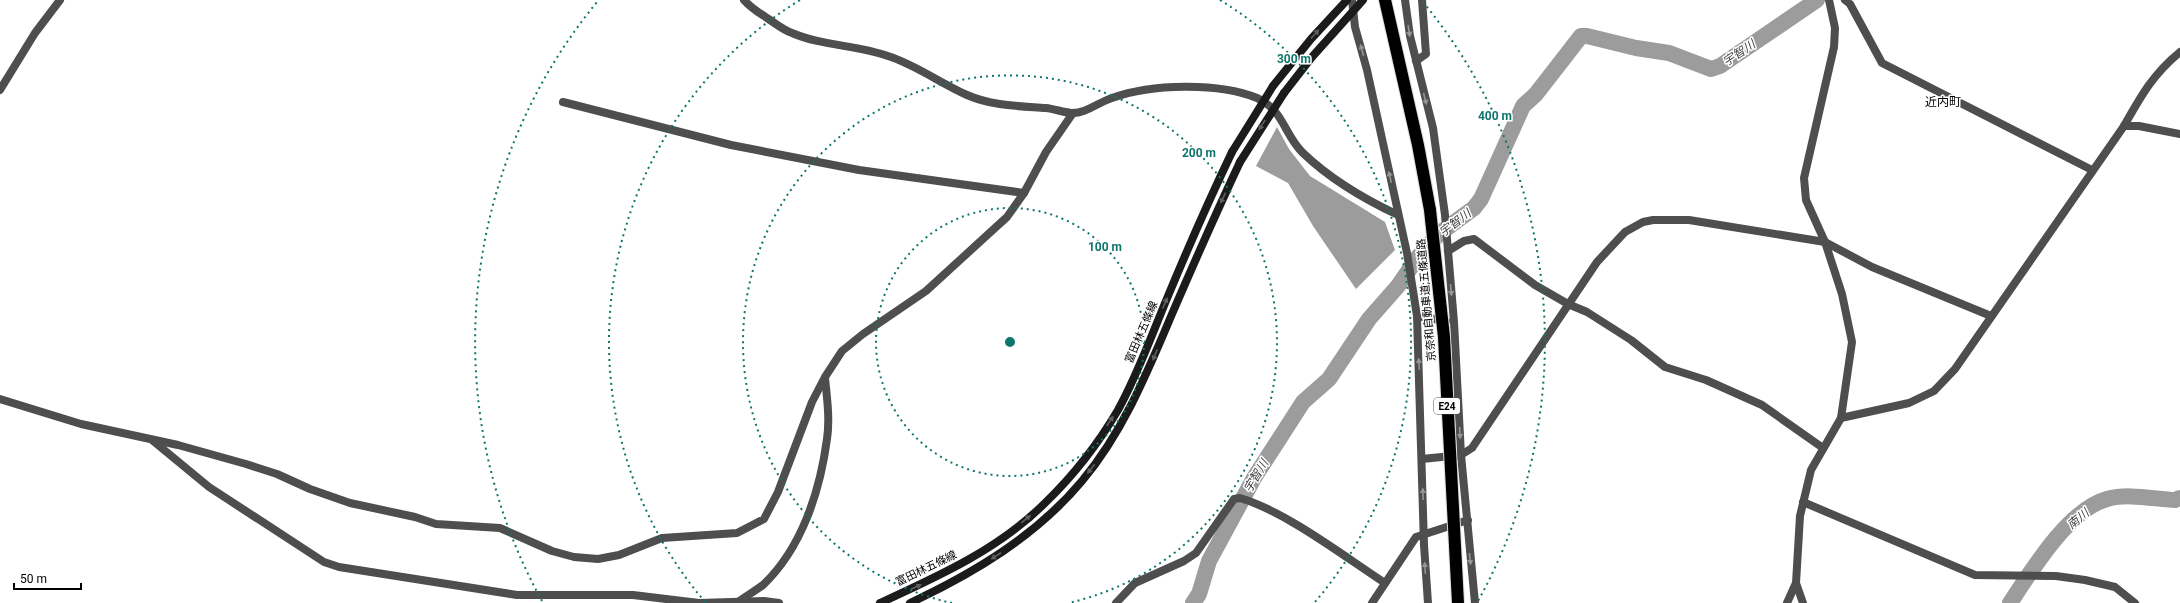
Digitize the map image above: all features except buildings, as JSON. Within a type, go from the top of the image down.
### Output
[{"type":"highway","name":"京奈和自動車道;五條道路","points":[[1385,0],[1418,145],[1430,210],[1444,337],[1458,603]]},
{"type":"main road","name":"富田林五條線","points":[[880,603],[952,569],[980,553],[1015,528],[1044,504],[1094,447],[1118,410],[1137,371],[1206,205],[1232,152],[1273,86],[1311,39],[1347,0]]},
{"type":"main road","name":"富田林五條線","points":[[910,603],[966,575],[1022,538],[1066,498],[1102,454],[1124,418],[1145,376],[1214,216],[1240,162],[1284,93],[1312,57],[1363,0]]},
{"type":"street","points":[[0,90],[35,33],[60,0]]},
{"type":"street","points":[[744,0],[750,7],[790,33],[805,38],[863,48],[887,55],[912,65],[968,95],[999,105],[1048,108],[1073,113],[1119,96],[1165,88],[1210,88],[1236,92],[1257,98],[1277,112],[1301,152],[1330,177],[1398,215]]},
{"type":"street","points":[[1352,0],[1407,253],[1415,298],[1417,316],[1428,603]]},
{"type":"street","points":[[1405,0],[1416,61],[1433,128],[1445,215],[1454,322],[1461,455],[1475,603]]},
{"type":"street","points":[[1416,61],[1426,54],[1422,0]]},
{"type":"street","points":[[1787,603],[1796,583],[1800,516],[1803,502],[1811,470],[1841,418],[1852,342],[1842,294],[1825,242],[1806,200],[1804,178],[1834,47],[1835,28],[1829,0]]},
{"type":"street","points":[[1845,0],[1850,4],[1882,63],[2092,170]]},
{"type":"street","points":[[1841,418],[1908,403],[1934,391],[1955,369],[2124,126],[2146,88],[2162,67],[2180,52]]},
{"type":"street","points":[[563,102],[732,145],[859,170],[1024,193]]},
{"type":"street","points":[[0,399],[81,424],[151,439],[277,474],[310,489],[350,503],[415,517],[436,524],[500,528],[552,551],[574,557],[598,559],[619,554],[662,538],[737,533],[764,519],[778,492],[812,402],[825,377],[842,351],[863,334],[936,283],[1007,217],[1024,193],[1046,152],[1073,113]]},
{"type":"street","points":[[2124,126],[2139,126],[2180,134]]},
{"type":"street","points":[[1422,459],[1461,455],[1472,448],[1597,262],[1625,232],[1643,222],[1654,220],[1689,220],[1825,242],[1872,267],[1991,316]]},
{"type":"street","points":[[1448,251],[1464,241],[1474,239],[1524,278],[1568,304],[1587,312],[1631,340],[1665,367],[1706,380],[1762,405],[1823,448]]},
{"type":"street","points":[[1417,316],[1454,322]]},
{"type":"street","points":[[738,602],[762,585],[777,569],[807,518],[816,493],[827,438],[825,377]]},
{"type":"street","points":[[151,439],[163,451],[209,487],[324,562],[339,567],[517,595],[633,595],[699,603],[764,601],[779,603]]},
{"type":"street","points":[[1116,603],[1135,583],[1184,561],[1196,553],[1234,499],[1250,501],[1272,512],[1385,583]]},
{"type":"street","points":[[1803,502],[1975,575],[2056,576],[2085,580],[2115,587],[2135,603]]},
{"type":"street","points":[[1372,603],[1416,537],[1468,520]]},
{"type":"street","points":[[1796,583],[1803,603]]},
{"type":"shaded area","points":[[1277,127],[1289,149],[1310,176],[1385,222],[1395,250],[1356,289],[1313,226],[1288,183],[1256,166]]},
{"type":"waterway","name":"宇智川","points":[[1193,603],[1199,594],[1209,561],[1254,478],[1303,402],[1329,379],[1369,319],[1398,286],[1418,257],[1440,233],[1474,208],[1481,199],[1523,106],[1536,94],[1581,36],[1587,36],[1636,48],[1669,53],[1711,69],[1720,66],[1817,0]]},
{"type":"waterway","name":"南川","points":[[2010,603],[2040,558],[2052,543],[2078,515],[2093,505],[2107,499],[2124,496],[2175,500],[2180,498]]},
{"type":"district","name":"近内町","points":[[1943,102]]}]
